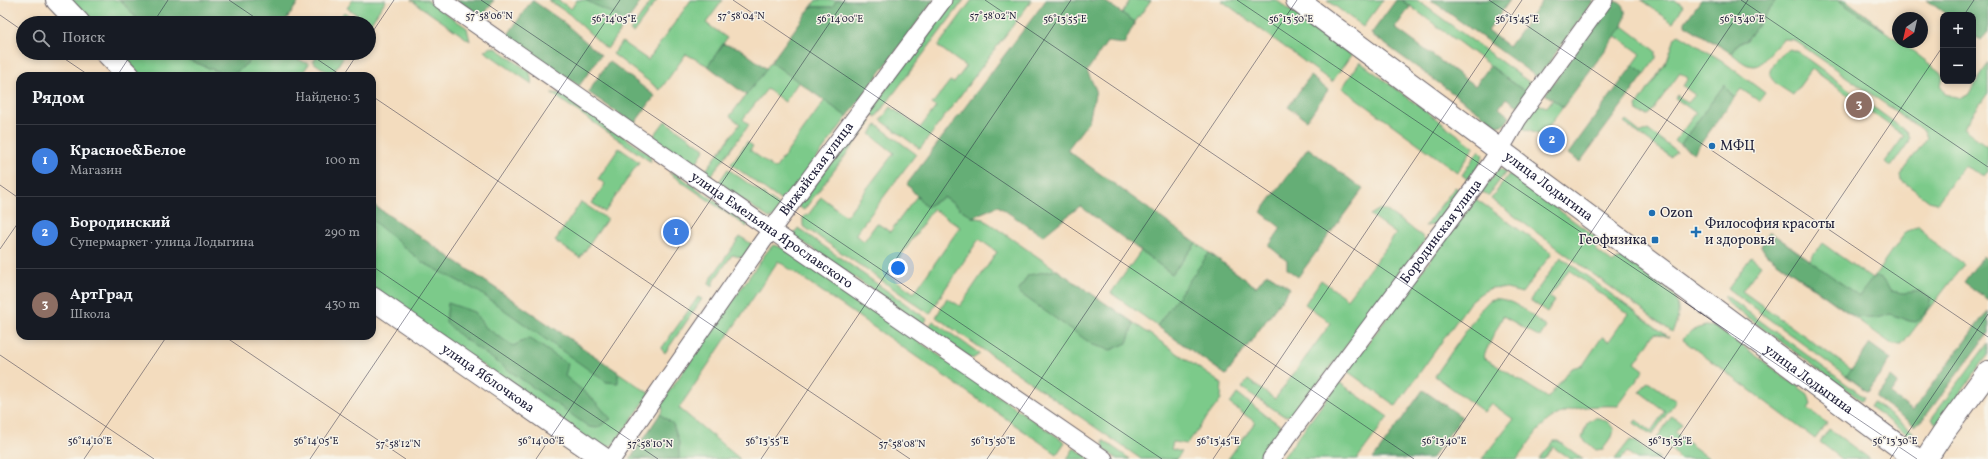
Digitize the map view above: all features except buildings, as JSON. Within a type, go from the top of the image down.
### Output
[{"type":"main road","points":[[57,0],[72,16]]},
{"type":"main road","name":"улица Лодыгина","points":[[1297,0],[1916,459]]},
{"type":"main road","points":[[114,60],[125,72]]},
{"type":"main road","name":"улица Яблочкова","points":[[376,301],[604,459]]},
{"type":"main road","points":[[1926,459],[1943,433],[1988,372]]},
{"type":"street","name":"улица Емельяна Ярославского","points":[[441,0],[771,230],[1104,459]]},
{"type":"street","name":"Вижайская улица","points":[[612,459],[771,230],[943,0]]},
{"type":"street","name":"Бородинская улица","points":[[1271,459],[1426,252],[1500,150],[1515,124],[1604,0]]},
{"type":"green space","points":[[71,0],[120,0],[135,16],[86,16]]},
{"type":"green space","points":[[120,0],[300,0],[289,16],[135,16]]},
{"type":"green space","points":[[353,0],[386,0],[375,16],[358,16],[347,8]]},
{"type":"green space","points":[[411,0],[427,0],[467,28],[470,41]]},
{"type":"green space","points":[[456,0],[494,0],[482,18]]},
{"type":"green space","points":[[532,0],[562,21],[601,55],[579,86],[507,36]]},
{"type":"green space","points":[[548,0],[558,0],[571,9],[577,0],[642,0],[607,49],[569,14]]},
{"type":"green space","points":[[585,0],[642,0],[627,21]]},
{"type":"green space","points":[[652,0],[657,0],[633,33],[630,31]]},
{"type":"green space","points":[[691,0],[723,0],[706,23],[727,38],[708,66],[686,54],[660,90],[613,54],[622,42],[648,60]]},
{"type":"green space","points":[[816,0],[837,0],[832,7],[811,7]]},
{"type":"green space","points":[[837,0],[934,0],[847,117],[771,62],[811,7],[832,7]]},
{"type":"green space","points":[[952,0],[964,0],[876,117],[869,112]]},
{"type":"green space","points":[[972,0],[1032,0],[920,149],[881,120],[891,107],[920,128],[936,107],[932,104],[950,81],[954,83],[966,67],[938,46]]},
{"type":"green space","points":[[1046,0],[1103,0],[1135,22],[1124,44],[1107,42],[1087,71],[1096,90],[1089,121],[1067,150],[1196,243],[1172,274],[1080,206],[1043,236],[998,206],[972,217],[944,197],[926,207],[907,184]]},
{"type":"green space","points":[[1130,0],[1151,0],[1135,22],[1122,13]]},
{"type":"green space","points":[[1221,0],[1276,0],[1351,55],[1332,82]]},
{"type":"green space","points":[[1327,0],[1383,0],[1363,27]]},
{"type":"green space","points":[[1396,0],[1402,0],[1410,7],[1395,28],[1475,86],[1490,66],[1527,93],[1518,106],[1506,98],[1499,108],[1510,117],[1505,124],[1498,126],[1371,34]]},
{"type":"green space","points":[[1402,0],[1417,0],[1533,85],[1527,93]]},
{"type":"green space","points":[[1431,0],[1510,0],[1488,31],[1509,47],[1543,0],[1594,0],[1538,78]]},
{"type":"green space","points":[[1641,0],[1675,0],[1683,6],[1673,23]]},
{"type":"green space","points":[[1701,0],[1776,0],[1746,41],[1739,42],[1731,53],[1685,25],[1685,22]]},
{"type":"green space","points":[[1776,0],[1791,0],[1795,2],[1796,0],[1838,0],[1892,36],[1892,48],[1909,48],[1940,72],[1940,84],[1942,84],[1941,87],[1945,94],[1961,98],[1968,95],[1984,72],[1988,63],[1988,93],[1963,128],[1987,146],[1988,144],[1988,171],[1984,176],[1964,166],[1937,203],[1929,201],[1901,180],[1900,175],[1927,138],[1925,132],[1794,40],[1783,39],[1759,65],[1755,66],[1744,63],[1731,53],[1739,42],[1746,41]]},
{"type":"green space","points":[[1838,0],[1846,0],[1885,30],[1868,21]]},
{"type":"green space","points":[[1927,0],[1988,0],[1988,32],[1981,40],[1976,36],[1976,12],[1943,12]]},
{"type":"green space","points":[[1612,1],[1621,4],[1625,9],[1623,26],[1563,107],[1545,94]]},
{"type":"green space","points":[[344,12],[350,16],[341,16]]},
{"type":"green space","points":[[1623,26],[1656,51],[1656,58],[1645,74],[1633,65],[1641,54],[1615,35]]},
{"type":"green space","points":[[1679,34],[1721,60],[1765,93],[1759,101],[1741,89],[1734,98],[1724,86],[1680,145],[1675,141],[1696,113],[1675,98],[1677,95],[1688,103],[1695,95],[1683,86],[1688,78],[1680,73],[1649,115],[1638,112],[1637,106],[1667,61],[1675,38]]},
{"type":"green space","points":[[723,44],[739,48],[767,69],[746,95],[708,66]]},
{"type":"green space","points":[[491,47],[496,48],[530,72],[532,84],[484,51]]},
{"type":"green space","points":[[1790,49],[1798,52],[1906,131],[1909,138],[1908,143],[1891,167],[1885,162],[1904,136],[1812,69],[1793,95],[1772,79],[1770,70],[1775,61],[1778,57]]},
{"type":"green space","points":[[126,60],[189,60],[219,72],[137,72]]},
{"type":"green space","points":[[189,60],[251,60],[237,72],[219,72]]},
{"type":"green space","points":[[251,60],[300,60],[309,64],[303,72],[237,72]]},
{"type":"green space","points":[[314,60],[341,60],[334,72],[328,72],[313,62]]},
{"type":"green space","points":[[609,61],[655,96],[634,124],[588,92]]},
{"type":"green space","points":[[771,62],[799,81],[785,102],[767,89],[743,119],[749,125],[710,177],[704,173],[740,124],[730,116]]},
{"type":"green space","points":[[1360,62],[1474,147],[1457,172],[1342,88]]},
{"type":"green space","points":[[1633,65],[1645,74],[1580,162],[1568,154]]},
{"type":"green space","points":[[1310,76],[1328,90],[1307,120],[1288,107]]},
{"type":"green space","points":[[1724,85],[1734,98],[1694,153],[1680,145]]},
{"type":"green space","points":[[551,93],[562,94],[650,155],[651,162]]},
{"type":"green space","points":[[1553,99],[1563,107],[1542,136],[1520,127],[1537,104],[1547,107]]},
{"type":"green space","points":[[825,100],[847,117],[784,203],[731,164],[747,142],[753,146],[750,150],[775,169]]},
{"type":"green space","points":[[865,117],[871,122],[804,210],[798,206]]},
{"type":"green space","points":[[665,121],[705,149],[694,166],[653,137]]},
{"type":"green space","points":[[1626,121],[1641,133],[1648,130],[1676,151],[1671,157],[1624,123]]},
{"type":"green space","points":[[877,125],[916,154],[855,235],[864,241],[877,223],[890,232],[917,196],[926,207],[944,197],[972,217],[983,219],[1222,384],[1221,399],[1187,444],[1173,442],[1171,449],[1182,452],[1176,459],[1141,459],[936,317],[947,298],[960,306],[997,252],[979,239],[930,314],[803,226],[803,217],[809,214],[821,197],[846,216],[894,153],[870,134]],"holes":[[[933,209],[960,227],[914,293],[888,275]]]},
{"type":"green space","points":[[619,148],[639,162],[605,212],[592,203],[605,184],[598,179]]},
{"type":"green space","points":[[1308,148],[1363,189],[1298,277],[1287,269],[1287,261],[1269,246],[1281,228],[1261,212]]},
{"type":"green space","points":[[1479,150],[1483,155],[1482,159],[1478,169],[1470,181],[1462,175]]},
{"type":"green space","points":[[1499,168],[1506,172],[1488,196],[1481,192]]},
{"type":"green space","points":[[728,169],[781,207],[773,218],[769,218],[718,183]]},
{"type":"green space","points":[[669,173],[675,173],[748,224],[747,227]]},
{"type":"green space","points":[[1509,174],[1600,240],[1596,250],[1613,263],[1623,257],[1675,296],[1678,305],[1678,314],[1672,332],[1491,199]]},
{"type":"green space","points":[[1455,187],[1462,192],[1436,225],[1425,226]]},
{"type":"green space","points":[[1476,199],[1552,253],[1522,293],[1494,288],[1489,289],[1477,296],[1470,302],[1396,406],[1347,371]]},
{"type":"green space","points":[[581,202],[607,219],[580,258],[555,241]]},
{"type":"green space","points":[[376,207],[650,394],[614,444],[607,447],[600,447],[376,291]]},
{"type":"green space","points":[[376,207],[618,372],[618,383],[606,382],[479,292],[422,262],[376,223]]},
{"type":"green space","points":[[1380,209],[1387,211],[1422,236],[1425,240],[1295,415],[1284,416],[1242,388],[1248,380],[1275,399],[1331,323],[1305,304],[1321,280],[1347,299],[1396,234],[1370,215]]},
{"type":"green space","points":[[1919,225],[1929,239],[1964,264],[1902,345],[1893,345],[1766,254],[1761,246],[1770,232],[1810,260],[1822,243],[1872,279],[1906,232]]},
{"type":"green space","points":[[798,228],[927,319],[923,325],[793,235]]},
{"type":"green space","points":[[1770,232],[1859,296],[1872,279],[1877,276],[1884,279],[1890,291],[1904,293],[1920,291],[1931,299],[1927,311],[1916,322],[1890,314],[1871,318],[1852,315],[1766,254],[1761,246]]},
{"type":"green space","points":[[741,237],[753,245],[744,258],[732,255],[713,282],[713,286],[710,286],[710,280]]},
{"type":"green space","points":[[1196,243],[1256,287],[1267,273],[1290,288],[1226,375],[1111,293],[1141,251],[1172,274]]},
{"type":"green space","points":[[773,245],[783,248],[1065,442],[1057,454],[778,261],[679,408],[740,459],[630,459],[663,410],[661,403]]},
{"type":"green space","points":[[1209,253],[1256,287],[1267,273],[1290,288],[1226,375],[1157,326]]},
{"type":"green space","points":[[1983,256],[1988,260],[1988,300],[1964,282]]},
{"type":"green space","points":[[1561,257],[1669,337],[1655,333],[1635,363],[1644,370],[1618,406],[1579,408],[1560,414],[1551,418],[1544,424],[1517,459],[1482,459],[1513,419],[1491,403],[1484,412],[1435,376],[1481,309],[1490,300],[1497,299],[1512,303],[1520,307],[1546,327],[1540,337],[1503,316],[1483,357],[1548,398],[1571,368],[1583,365],[1602,337],[1609,341],[1628,314],[1569,270],[1549,297],[1554,301],[1547,312],[1530,300]]},
{"type":"green space","points":[[1751,257],[1761,265],[1742,291],[1852,370],[1891,359],[1868,392],[1728,289]]},
{"type":"green space","points":[[1057,270],[1134,323],[1127,343],[1111,350],[1093,345],[1018,292],[1028,275]]},
{"type":"green space","points":[[1725,295],[1864,397],[1862,401],[1728,303],[1725,299]]},
{"type":"green space","points":[[698,297],[702,299],[665,353],[661,349]]},
{"type":"green space","points":[[448,303],[474,312],[485,327],[513,346],[529,338],[568,364],[565,376],[593,399],[611,419],[597,428],[589,427],[459,335],[446,322]]},
{"type":"green space","points":[[1988,310],[1988,333],[1925,417],[1915,426],[1876,398],[1891,377],[1898,383],[1890,394],[1913,411]]},
{"type":"green space","points":[[933,321],[980,354],[972,359],[928,328]]},
{"type":"green space","points":[[1706,326],[1717,327],[1808,394],[1811,404],[1808,409],[1827,423],[1815,439],[1683,340],[1693,330]]},
{"type":"green space","points":[[1988,343],[1988,355],[1937,424],[1931,419]]},
{"type":"green space","points":[[1870,344],[1891,359],[1868,392],[1847,376]]},
{"type":"green space","points":[[1648,381],[1676,401],[1652,435],[1634,423],[1636,420],[1651,431],[1665,411],[1640,392]]},
{"type":"green space","points":[[1339,382],[1388,417],[1357,459],[1282,459]]},
{"type":"green space","points":[[1423,390],[1462,417],[1431,459],[1373,459]]},
{"type":"green space","points":[[1237,394],[1281,426],[1281,433],[1261,459],[1228,459],[1255,422],[1230,404]]},
{"type":"green space","points":[[1873,402],[1913,432],[1910,436],[1870,407]]},
{"type":"green space","points":[[660,414],[673,424],[679,442],[679,459],[637,459],[633,455]]},
{"type":"green space","points":[[1672,416],[1682,424],[1675,433],[1710,459],[1680,459],[1669,447],[1657,438]]},
{"type":"green space","points":[[1594,418],[1600,418],[1606,421],[1614,430],[1612,437],[1603,449],[1596,450],[1582,438],[1587,423]]},
{"type":"green space","points":[[1829,429],[1870,459],[1842,459],[1820,442]]},
{"type":"green space","points":[[1103,440],[1130,459],[1117,459],[1104,449]]},
{"type":"green space","points":[[1630,440],[1635,441],[1660,459],[1637,459],[1627,452],[1621,459],[1615,459]]},
{"type":"green space","points":[[1554,441],[1558,441],[1583,459],[1570,459],[1553,447],[1544,459],[1539,459]]},
{"type":"green space","points":[[1074,448],[1091,459],[1067,459]]},
{"type":"place","name":"АртГрад","points":[[1859,105]]},
{"type":"place","name":"Бородинский","points":[[1552,140]]},
{"type":"place","name":"МФЦ","points":[[1712,146]]},
{"type":"place","name":"Ozon","points":[[1652,213]]},
{"type":"place","name":"Красное&Белое","points":[[676,232]]},
{"type":"place","name":"Философия красоты и здоровья","points":[[1696,232]]},
{"type":"place","name":"Геофизика","points":[[1655,240]]}]
